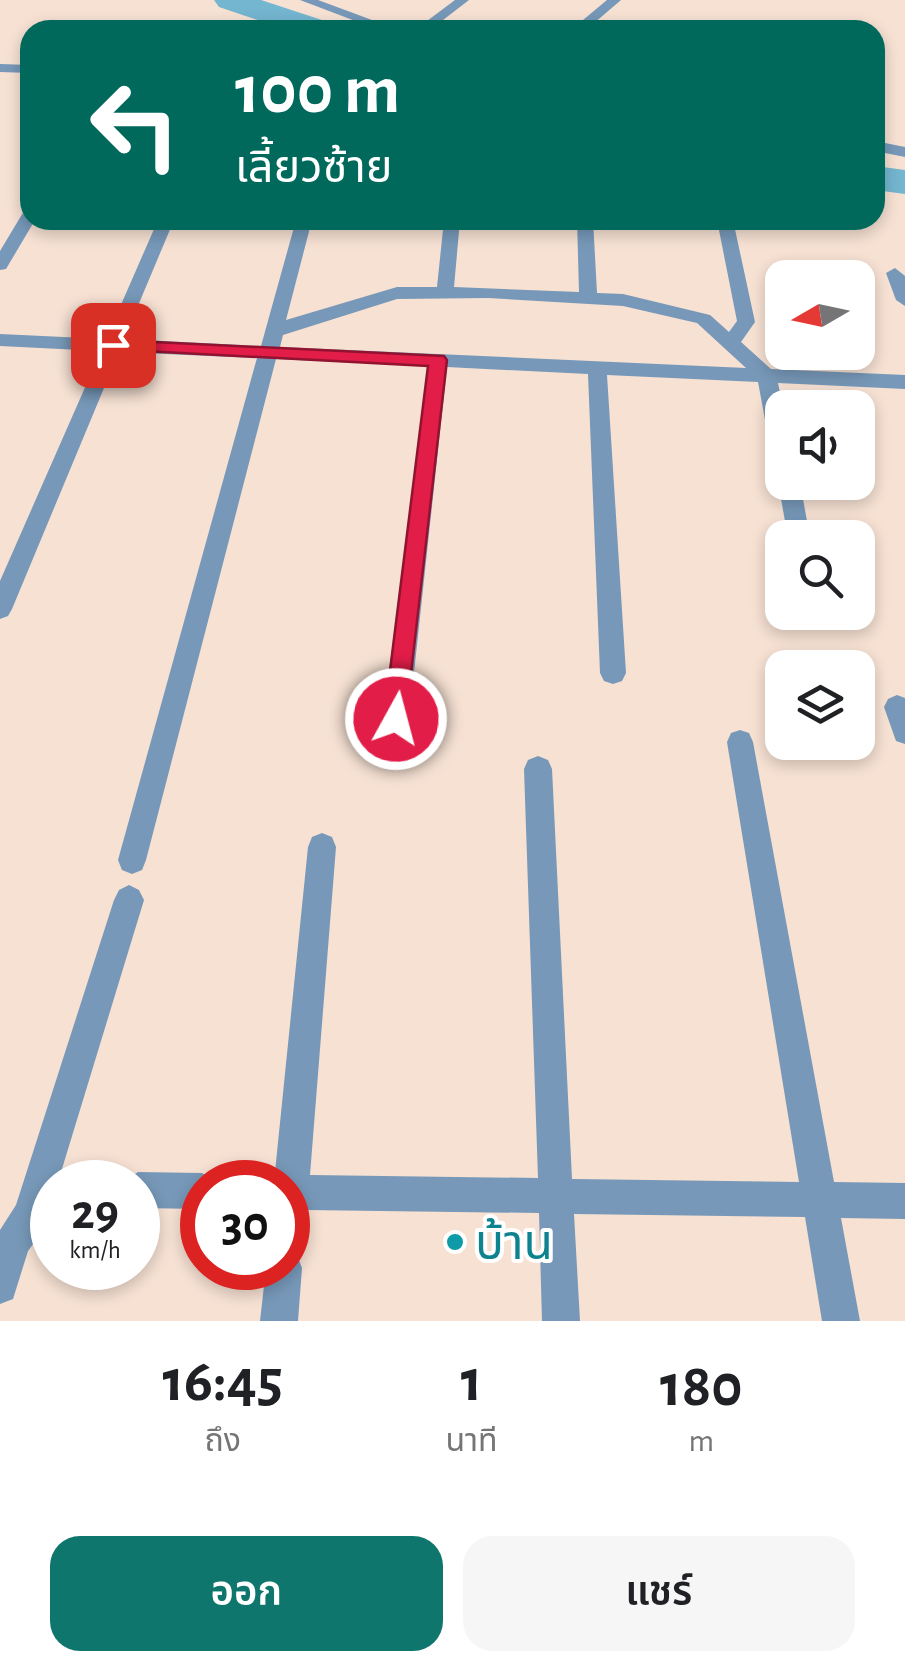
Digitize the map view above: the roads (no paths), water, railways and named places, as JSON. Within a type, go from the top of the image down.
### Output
[{"type":"street","points":[[436,20],[463,0]]},
{"type":"street","points":[[590,20],[615,0]]},
{"type":"street","points":[[316,2],[365,20]]},
{"type":"street","points":[[0,265],[21,230]]},
{"type":"street","points":[[0,609],[162,230]]},
{"type":"street","points":[[132,860],[301,230]]},
{"type":"street","points":[[444,292],[451,230]]},
{"type":"street","points":[[585,230],[588,298]]},
{"type":"street","points":[[727,230],[746,322],[730,343]]},
{"type":"street","points":[[895,274],[905,300]]},
{"type":"street","points":[[271,342],[333,310],[397,293],[623,300],[703,320],[767,376],[770,390]]},
{"type":"street","points":[[0,340],[113,345],[271,342],[438,360],[905,382]]},
{"type":"street","points":[[396,719],[438,360]]},
{"type":"street","points":[[597,368],[614,673]]},
{"type":"street","points":[[740,742],[841,1321]]},
{"type":"street","points":[[538,769],[560,1321]]},
{"type":"street","points":[[292,1160],[322,847]]},
{"type":"street","points":[[55,1160],[129,900]]},
{"type":"street","points":[[310,1203],[554,1196],[905,1201]]},
{"type":"street","points":[[0,1286],[9,1248],[30,1221]]},
{"type":"street","points":[[280,1321],[282,1290]]},
{"type":"waterway","points":[[230,0],[289,20]]},
{"type":"waterway","points":[[885,179],[905,182]]},
{"type":"place","name":"บ้าน","points":[[455,1242]]}]
